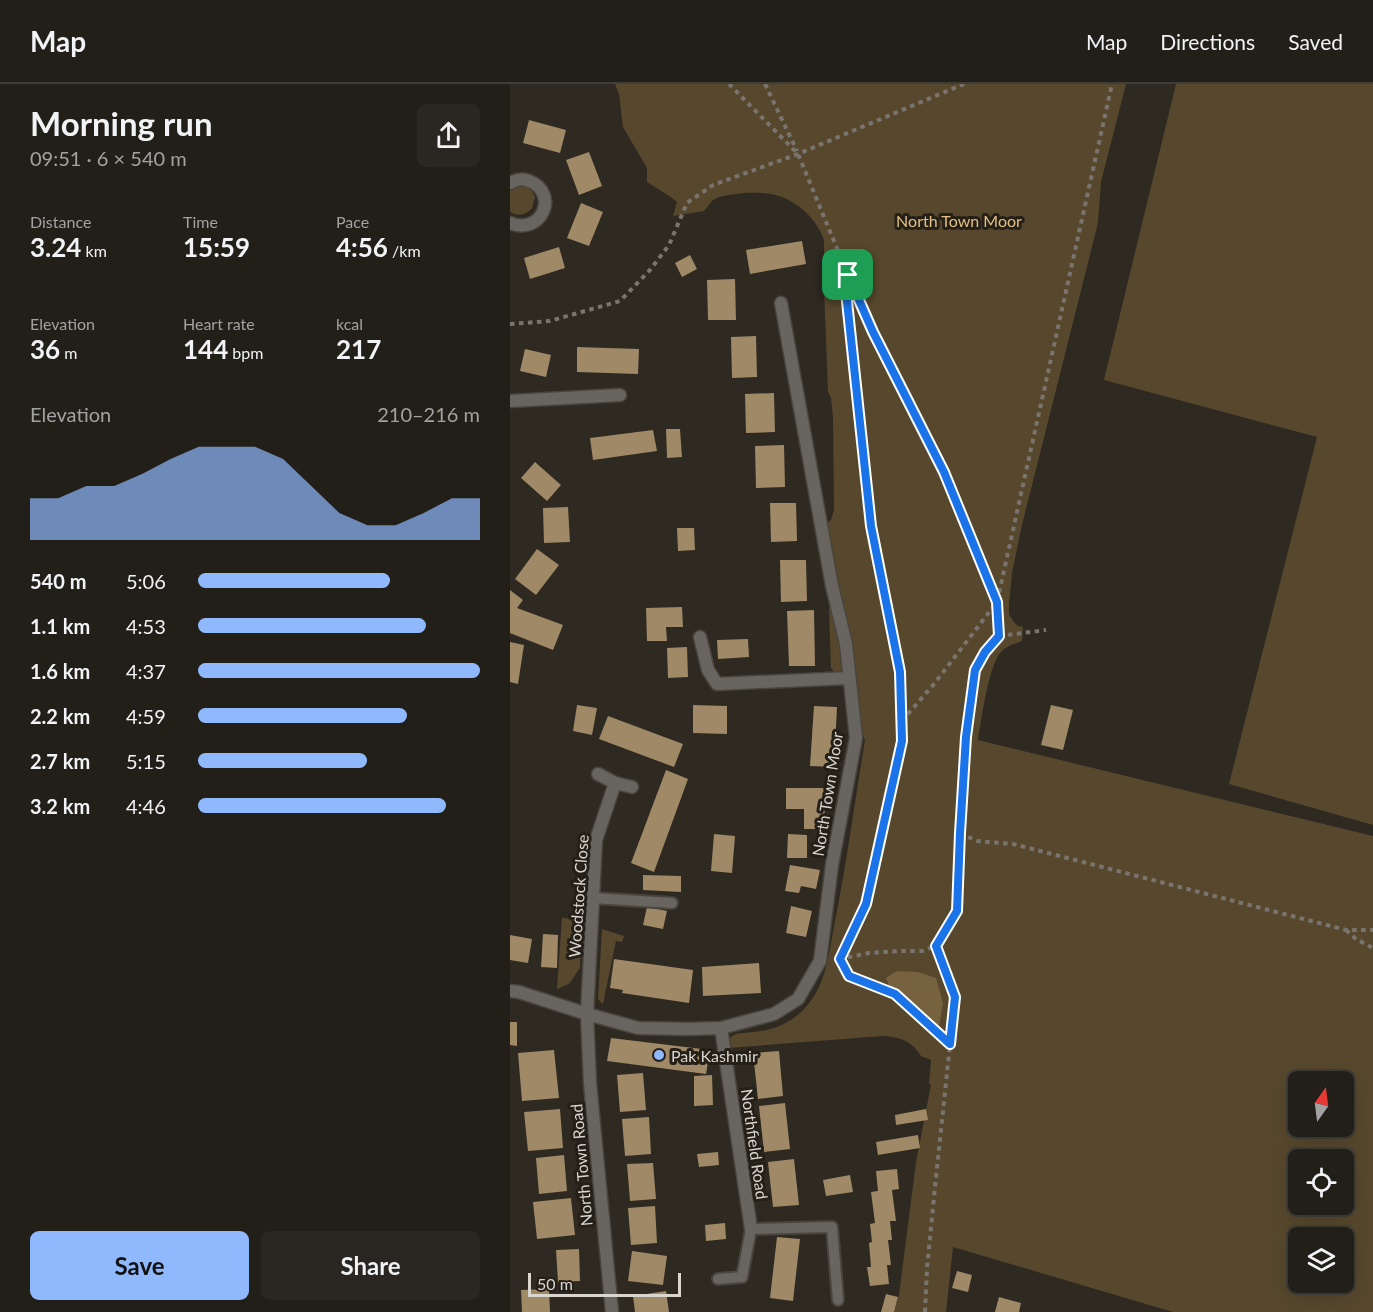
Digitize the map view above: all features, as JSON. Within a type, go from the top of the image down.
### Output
[{"type":"street","points":[[510,183],[523,179],[535,183],[541,189],[545,204],[543,212],[535,222],[519,226],[510,223]]},
{"type":"street","name":"North Town Moor","points":[[510,991],[638,1028],[721,1028],[774,1014],[798,999],[820,961],[832,866],[856,738],[846,644],[832,586],[781,303]]},
{"type":"street","points":[[510,401],[620,395]]},
{"type":"street","points":[[700,637],[708,670],[717,684],[849,678]]},
{"type":"street","points":[[598,774],[615,783],[632,788]]},
{"type":"street","name":"Woodstock Close","points":[[587,1014],[596,840],[615,783]]},
{"type":"street","name":"North Town Road","points":[[587,1014],[590,1083],[612,1312]]},
{"type":"street","name":"Northfield Road","points":[[721,1028],[751,1229]]},
{"type":"lane","points":[[593,898],[672,903]]},
{"type":"lane","points":[[718,1279],[742,1277],[751,1229],[832,1227],[838,1300]]},
{"type":"path","points":[[729,84],[798,154]]},
{"type":"path","points":[[765,84],[798,154],[873,332],[944,472],[997,602]]},
{"type":"path","points":[[510,324],[550,321],[620,301],[650,270],[669,245],[687,203],[713,185],[798,154],[963,84]]},
{"type":"path","points":[[999,636],[997,602],[1112,84]]},
{"type":"path","points":[[840,959],[866,904],[902,741],[900,672],[871,526],[846,292],[848,275]]},
{"type":"path","points":[[902,722],[997,602]]},
{"type":"path","points":[[840,959],[869,953],[922,951],[936,946],[957,911],[966,737],[975,670],[985,652],[999,636],[1046,630]]},
{"type":"path","points":[[960,833],[977,841],[1013,844],[1346,930],[1373,930]]},
{"type":"path","points":[[1346,930],[1356,939],[1373,948]]},
{"type":"path","points":[[925,1312],[927,1268],[955,997],[936,946]]},
{"type":"path","points":[[840,959],[849,976],[895,994],[950,1044]]},
{"type":"green space","points":[[615,84],[1126,84],[1101,182],[1098,223],[1012,573],[1009,614],[1018,626],[1023,627],[1022,641],[1005,648],[997,658],[986,693],[978,740],[1373,836],[1373,1312],[1173,1312],[953,1247],[946,1312],[894,1312],[899,1295],[916,1162],[931,1085],[929,1084],[931,1060],[921,1056],[905,1041],[883,1036],[727,1048],[734,1035],[763,1031],[789,1021],[803,1010],[819,987],[830,950],[865,740],[847,688],[831,668],[829,609],[838,596],[825,525],[831,520],[834,510],[833,417],[828,392],[824,241],[818,226],[807,213],[786,199],[769,194],[746,193],[724,196],[713,200],[704,211],[673,216],[677,202],[647,182],[647,168],[623,127],[619,94]]},
{"type":"green space","points":[[1176,84],[1373,84],[1373,825],[1229,784],[1317,437],[1104,380]]},
{"type":"green space","points":[[516,183],[530,187],[535,197],[532,208],[522,215],[510,212],[510,186]]},
{"type":"green space","points":[[562,918],[581,919],[580,968],[569,984],[557,989]]},
{"type":"green space","points":[[602,929],[624,936],[622,942],[616,941],[603,1004],[598,999]]},
{"type":"shaded area","points":[[897,971],[918,972],[936,978],[943,1003],[939,1027],[890,988],[886,978]]},
{"type":"building","points":[[529,120],[566,130],[560,153],[523,143]]},
{"type":"building","points":[[589,152],[602,186],[579,195],[566,160]]},
{"type":"building","points":[[581,203],[603,212],[589,246],[567,238]]},
{"type":"building","points":[[802,241],[806,264],[750,274],[746,250]]},
{"type":"building","points":[[559,247],[565,268],[530,279],[524,258]]},
{"type":"building","points":[[690,255],[697,269],[682,277],[675,263]]},
{"type":"building","points":[[735,279],[736,320],[708,320],[707,280]]},
{"type":"building","points":[[756,336],[757,377],[732,378],[731,337]]},
{"type":"building","points":[[577,347],[639,349],[638,374],[577,372]]},
{"type":"building","points":[[525,349],[551,355],[546,377],[520,371]]},
{"type":"building","points":[[774,393],[775,432],[746,433],[745,394]]},
{"type":"building","points":[[666,429],[680,429],[682,457],[667,458]]},
{"type":"building","points":[[653,430],[657,451],[593,460],[590,438]]},
{"type":"building","points":[[784,445],[785,487],[756,488],[755,446]]},
{"type":"building","points":[[535,462],[561,485],[547,501],[521,478]]},
{"type":"building","points":[[770,503],[796,503],[797,541],[771,542]]},
{"type":"building","points":[[568,507],[570,542],[544,543],[543,508]]},
{"type":"building","points":[[677,528],[694,528],[695,550],[678,551]]},
{"type":"building","points":[[537,549],[559,565],[536,595],[515,579]]},
{"type":"building","points":[[780,560],[806,560],[807,601],[781,602]]},
{"type":"building","points":[[510,590],[523,600],[517,608],[563,625],[553,650],[510,633]]},
{"type":"building","points":[[682,607],[683,627],[666,627],[667,641],[647,641],[646,608]]},
{"type":"building","points":[[814,610],[815,666],[789,666],[787,611]]},
{"type":"building","points":[[748,639],[749,657],[718,659],[717,640]]},
{"type":"building","points":[[510,642],[524,645],[518,684],[510,682]]},
{"type":"building","points":[[687,647],[688,677],[668,678],[667,648]]},
{"type":"building","points":[[577,705],[597,708],[592,735],[573,731]]},
{"type":"building","points":[[693,705],[727,706],[727,734],[693,733]]},
{"type":"building","points":[[1051,705],[1073,710],[1063,750],[1041,745]]},
{"type":"building","points":[[814,706],[837,707],[834,767],[810,766]]},
{"type":"building","points":[[608,716],[683,744],[674,767],[599,739]]},
{"type":"building","points":[[666,770],[688,779],[654,872],[631,863]]},
{"type":"building","points":[[786,788],[824,788],[825,829],[804,829],[804,809],[786,809]]},
{"type":"building","points":[[714,834],[735,836],[732,873],[711,871]]},
{"type":"building","points":[[788,834],[807,835],[807,858],[787,858]]},
{"type":"building","points":[[790,865],[820,870],[816,889],[801,886],[799,893],[785,891]]},
{"type":"building","points":[[643,875],[681,876],[681,892],[643,890]]},
{"type":"building","points":[[791,906],[812,911],[806,937],[786,933]]},
{"type":"building","points":[[647,907],[667,911],[663,929],[643,925]]},
{"type":"building","points":[[543,934],[558,935],[557,968],[541,967]]},
{"type":"building","points":[[510,935],[532,939],[528,963],[510,960]]},
{"type":"building","points":[[614,959],[693,970],[689,1003],[622,993],[623,990],[610,988]]},
{"type":"building","points":[[759,963],[761,993],[703,996],[702,967]]},
{"type":"building","points":[[510,1022],[517,1022],[517,1046],[510,1045]]},
{"type":"building","name":"Pak Kashmir","points":[[611,1038],[710,1050],[706,1074],[607,1061]]},
{"type":"building","points":[[554,1050],[559,1098],[522,1101],[518,1053]]},
{"type":"building","points":[[779,1051],[783,1096],[758,1099],[753,1053]]},
{"type":"building","points":[[643,1073],[646,1110],[620,1112],[617,1075]]},
{"type":"building","points":[[712,1075],[713,1105],[694,1106],[694,1076]]},
{"type":"building","points":[[785,1103],[790,1149],[764,1152],[759,1106]]},
{"type":"building","points":[[560,1109],[563,1148],[528,1151],[524,1112]]},
{"type":"building","points":[[926,1109],[928,1120],[896,1125],[895,1115]]},
{"type":"building","points":[[649,1117],[651,1154],[625,1156],[622,1119]]},
{"type":"building","points":[[918,1135],[920,1148],[878,1155],[876,1142]]},
{"type":"building","points":[[718,1152],[719,1165],[699,1167],[697,1154]]},
{"type":"building","points":[[564,1155],[567,1191],[539,1194],[536,1158]]},
{"type":"building","points":[[794,1159],[799,1205],[773,1207],[768,1162]]},
{"type":"building","points":[[653,1163],[656,1199],[630,1201],[627,1164]]},
{"type":"building","points":[[897,1169],[899,1189],[892,1190],[896,1221],[890,1221],[892,1240],[888,1240],[891,1265],[887,1265],[889,1284],[870,1286],[867,1267],[871,1267],[870,1224],[875,1223],[871,1192],[878,1191],[876,1171]]},
{"type":"building","points":[[850,1175],[853,1192],[826,1196],[823,1180]]},
{"type":"building","points":[[571,1198],[575,1235],[537,1239],[533,1202]]},
{"type":"building","points":[[655,1206],[657,1243],[631,1245],[628,1208]]},
{"type":"building","points":[[725,1223],[726,1239],[706,1241],[705,1225]]},
{"type":"building","points":[[777,1237],[800,1239],[793,1301],[770,1298]]},
{"type":"building","points":[[579,1249],[580,1281],[558,1282],[556,1250]]},
{"type":"building","points":[[632,1251],[667,1256],[663,1285],[628,1281]]},
{"type":"building","points":[[957,1271],[972,1275],[968,1292],[952,1288]]},
{"type":"building","points":[[549,1289],[550,1312],[522,1312],[521,1290]]},
{"type":"building","points":[[666,1291],[669,1312],[635,1312],[633,1296]]},
{"type":"building","points":[[886,1294],[898,1297],[894,1312],[881,1312]]},
{"type":"building","points":[[999,1297],[1021,1303],[1019,1312],[995,1312]]},
{"type":"place","name":"Pak Kashmir","points":[[659,1055]]},
{"type":"route","points":[[848,275],[873,332],[944,472],[997,602],[999,636],[985,652],[975,670],[966,737],[957,911],[936,946],[955,997],[950,1044],[895,994],[849,976],[840,959],[866,904],[902,741],[900,672],[871,526],[846,292],[848,275]]}]
